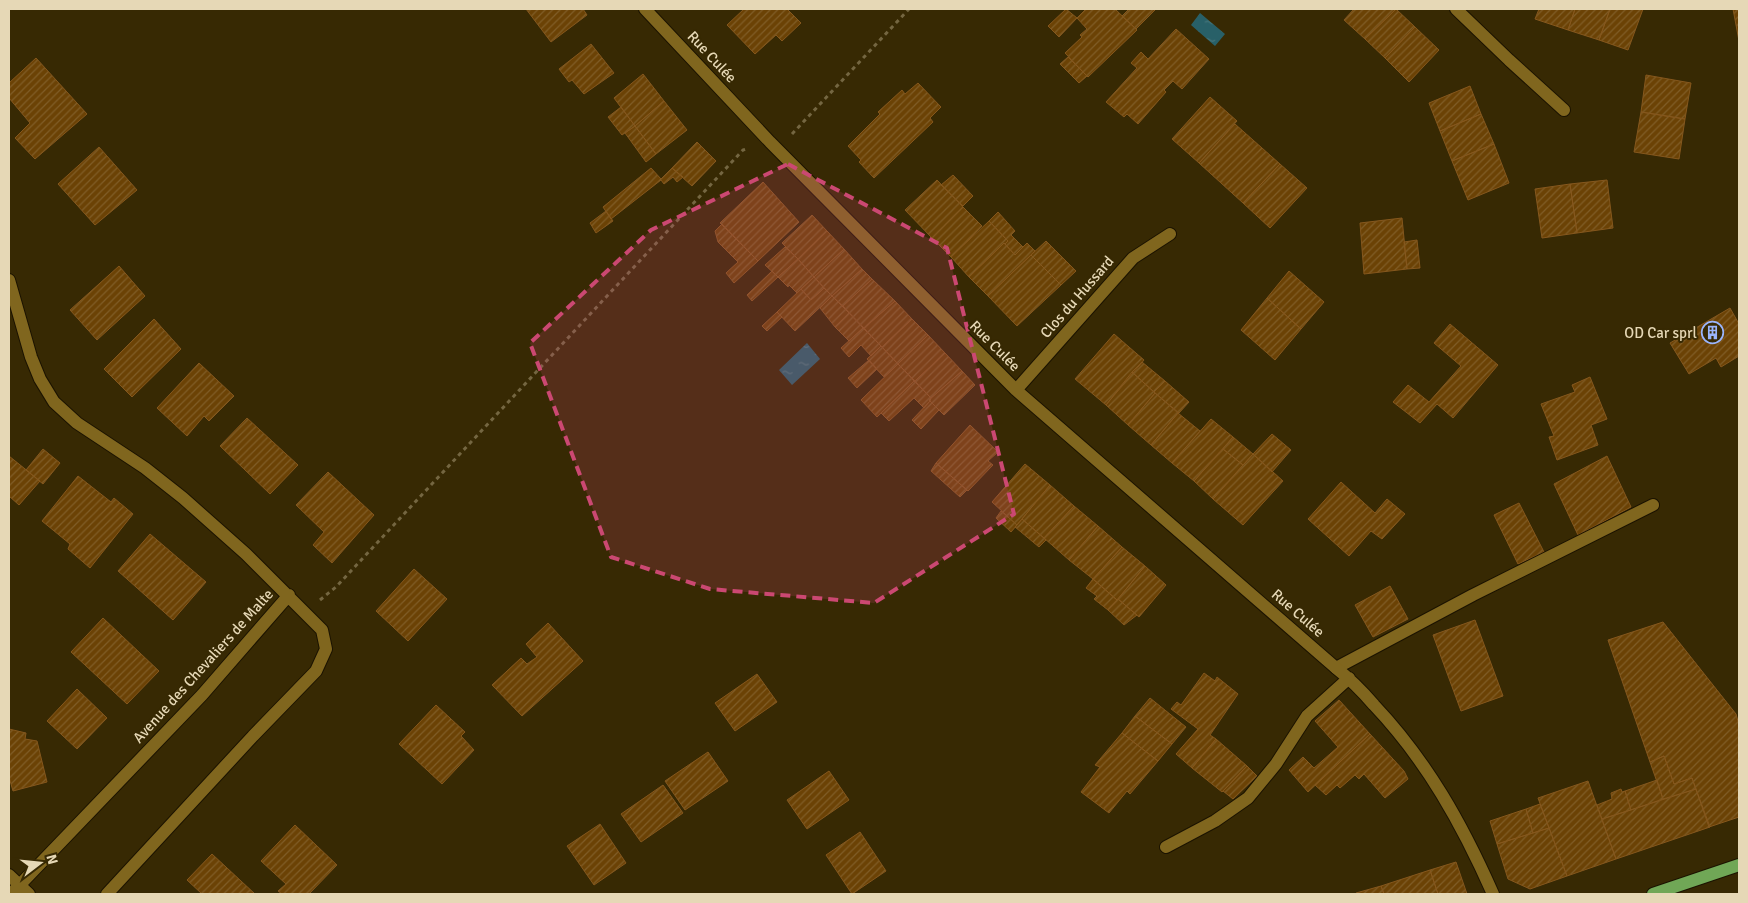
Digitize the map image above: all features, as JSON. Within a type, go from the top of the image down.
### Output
[{"type":"main road","points":[[1653,894],[1739,865]]},
{"type":"street","name":"Rue Culée","points":[[645,9],[770,142],[1016,390],[1349,678],[1404,738],[1429,773],[1449,804],[1493,894]]},
{"type":"street","points":[[1456,9],[1564,110]]},
{"type":"street","name":"Clos du Hussard","points":[[1016,390],[1133,258],[1170,234]]},
{"type":"street","points":[[9,280],[12,299],[31,356],[40,379],[54,402],[77,423],[145,468],[183,498],[289,595]]},
{"type":"street","points":[[1336,668],[1473,595],[1635,516],[1653,505]]},
{"type":"street","name":"Avenue des Chevaliers de Malte","points":[[20,891],[202,695],[289,595],[322,630],[326,649],[316,671],[106,894]]},
{"type":"street","points":[[1166,847],[1214,821],[1248,798],[1276,764],[1307,716],[1349,678]]},
{"type":"street","points":[[9,876],[20,891]]},
{"type":"path","points":[[305,612],[336,587],[743,150],[787,139],[910,9]]},
{"type":"highlighted area","points":[[788,164],[947,248],[1014,514],[874,603],[710,589],[611,557],[530,343],[651,230]]},
{"type":"water","points":[[1200,13],[1225,34],[1215,46],[1191,25]]},
{"type":"water","points":[[807,343],[820,359],[792,385],[779,370]]},
{"type":"building","points":[[526,9],[583,9],[587,15],[551,42]]},
{"type":"building","points":[[744,9],[787,9],[801,23],[782,41],[776,35],[755,54],[727,25]]},
{"type":"building","points":[[1066,9],[1077,18],[1059,37],[1048,26]]},
{"type":"building","points":[[1086,9],[1115,9],[1137,30],[1088,77],[1065,53],[1082,37],[1080,35],[1087,29],[1077,18]]},
{"type":"building","points":[[1129,9],[1155,10],[1136,29],[1122,16]]},
{"type":"building","points":[[1354,9],[1396,9],[1365,39],[1344,20]]},
{"type":"building","points":[[1396,9],[1415,27],[1385,58],[1365,39]]},
{"type":"building","points":[[1539,9],[1575,9],[1568,30],[1535,19]]},
{"type":"building","points":[[1575,9],[1610,9],[1599,40],[1568,30]]},
{"type":"building","points":[[1610,9],[1643,9],[1628,50],[1599,40]]},
{"type":"building","points":[[1733,9],[1739,9],[1739,41]]},
{"type":"building","points":[[1415,27],[1439,50],[1409,82],[1385,58]]},
{"type":"building","points":[[1176,29],[1209,59],[1182,89],[1173,81],[1164,90],[1166,92],[1138,124],[1127,114],[1124,117],[1106,102],[1137,68],[1131,63],[1141,52],[1148,59]]},
{"type":"building","points":[[591,44],[614,73],[584,94],[572,80],[569,82],[559,69]]},
{"type":"building","points":[[1068,57],[1087,76],[1079,83],[1060,64]]},
{"type":"building","points":[[36,58],[87,114],[35,159],[15,138],[30,123],[9,98],[9,83]]},
{"type":"building","points":[[643,74],[664,101],[635,126],[614,98]]},
{"type":"building","points":[[1646,75],[1691,83],[1685,119],[1641,112]]},
{"type":"building","points":[[918,83],[941,107],[930,118],[933,122],[874,178],[859,162],[861,160],[848,146],[880,114],[878,112],[902,90],[905,94]]},
{"type":"building","points":[[1470,86],[1481,114],[1440,131],[1429,103]]},
{"type":"building","points":[[1210,97],[1237,121],[1199,163],[1172,139]]},
{"type":"building","points":[[664,101],[687,130],[656,154],[635,126]]},
{"type":"building","points":[[621,107],[635,126],[622,135],[608,117]]},
{"type":"building","points":[[1641,112],[1685,119],[1679,159],[1634,152]]},
{"type":"building","points":[[1481,114],[1494,144],[1452,161],[1440,131]]},
{"type":"building","points":[[1235,124],[1280,164],[1243,203],[1199,163]]},
{"type":"building","points":[[635,126],[656,154],[646,162],[625,133]]},
{"type":"building","points":[[697,142],[716,161],[692,186],[672,168]]},
{"type":"building","points":[[1494,144],[1509,183],[1468,200],[1452,161]]},
{"type":"building","points":[[99,147],[137,190],[95,225],[58,184]]},
{"type":"building","points":[[1280,164],[1307,188],[1270,228],[1243,203]]},
{"type":"building","points":[[651,168],[661,179],[672,168],[683,177],[677,182],[673,177],[664,184],[661,180],[611,219],[603,207]]},
{"type":"building","points":[[953,175],[973,196],[963,206],[941,185]]},
{"type":"building","points":[[937,180],[963,207],[932,238],[905,210]]},
{"type":"building","points":[[1607,180],[1613,228],[1577,233],[1570,184]]},
{"type":"building","points":[[763,182],[799,222],[758,261],[720,223]]},
{"type":"building","points":[[1570,184],[1577,233],[1542,238],[1535,189]]},
{"type":"building","points":[[963,207],[982,226],[951,257],[932,238]]},
{"type":"building","points":[[606,211],[613,221],[596,233],[590,223]]},
{"type":"building","points":[[998,212],[1015,231],[1011,235],[1023,247],[1015,255],[1005,244],[1008,241],[989,221]]},
{"type":"building","points":[[812,215],[827,231],[798,259],[782,243]]},
{"type":"building","points":[[1402,218],[1407,269],[1364,274],[1360,223]]},
{"type":"building","points":[[989,221],[1008,241],[969,277],[951,257]]},
{"type":"building","points":[[722,224],[758,261],[734,283],[726,273],[738,262],[718,242],[715,231]]},
{"type":"building","points":[[827,231],[844,249],[814,277],[798,259]]},
{"type":"building","points":[[1417,240],[1420,268],[1407,269],[1404,242]]},
{"type":"building","points":[[1046,241],[1076,271],[1061,285],[1031,255]]},
{"type":"building","points":[[1004,243],[1015,255],[1027,243],[1035,251],[988,296],[969,277]]},
{"type":"building","points":[[785,247],[798,259],[778,277],[765,265]]},
{"type":"building","points":[[844,249],[862,269],[832,296],[814,277]]},
{"type":"building","points":[[1031,255],[1061,285],[1017,326],[988,296]]},
{"type":"building","points":[[798,259],[814,277],[797,293],[778,277]]},
{"type":"building","points":[[119,266],[145,296],[97,340],[70,310]]},
{"type":"building","points":[[862,269],[872,279],[843,306],[832,296]]},
{"type":"building","points":[[772,271],[778,277],[752,301],[747,295]]},
{"type":"building","points":[[1289,271],[1324,302],[1301,329],[1267,298]]},
{"type":"building","points":[[814,277],[824,288],[811,300],[801,289]]},
{"type":"building","points":[[872,279],[895,301],[864,328],[843,306]]},
{"type":"building","points":[[824,288],[832,296],[795,331],[777,312],[801,289],[811,300]]},
{"type":"building","points":[[832,296],[849,313],[835,327],[820,308]]},
{"type":"building","points":[[1267,298],[1301,329],[1275,360],[1241,330]]},
{"type":"building","points":[[895,301],[912,319],[882,347],[864,328]]},
{"type":"building","name":"OD Car sprl","points":[[1730,308],[1739,324],[1739,356],[1721,367],[1716,358],[1689,374],[1670,343]]},
{"type":"building","points":[[777,312],[782,317],[767,331],[762,326]]},
{"type":"building","points":[[849,313],[863,328],[849,341],[835,327]]},
{"type":"building","points":[[154,319],[181,349],[132,397],[104,369]]},
{"type":"building","points":[[912,319],[928,335],[898,364],[882,347]]},
{"type":"building","points":[[1450,324],[1498,365],[1453,418],[1437,404],[1420,423],[1393,402],[1408,385],[1429,402],[1461,366],[1434,343]]},
{"type":"building","points":[[863,328],[881,346],[871,356],[861,345],[849,357],[841,348]]},
{"type":"building","points":[[1114,334],[1144,360],[1106,405],[1075,379]]},
{"type":"building","points":[[928,335],[945,353],[915,381],[898,364]]},
{"type":"building","points":[[881,346],[898,364],[884,377],[867,359]]},
{"type":"building","points":[[945,353],[962,371],[931,398],[915,381]]},
{"type":"building","points":[[869,360],[877,369],[857,388],[848,378]]},
{"type":"building","points":[[1142,362],[1165,381],[1154,392],[1132,372]]},
{"type":"building","points":[[199,363],[234,396],[209,421],[204,416],[187,436],[157,408]]},
{"type":"building","points":[[898,364],[914,381],[877,417],[861,400]]},
{"type":"building","points":[[962,371],[975,385],[944,415],[929,400]]},
{"type":"building","points":[[1132,372],[1155,393],[1128,425],[1106,405]]},
{"type":"building","points":[[1590,377],[1607,419],[1591,425],[1598,445],[1557,460],[1549,437],[1554,436],[1541,404],[1575,392],[1572,385]]},
{"type":"building","points":[[914,381],[931,398],[930,401],[924,408],[914,398],[889,421],[881,413]]},
{"type":"building","points":[[1165,381],[1189,402],[1179,413],[1154,392]]},
{"type":"building","points":[[1155,393],[1178,413],[1151,445],[1128,425]]},
{"type":"building","points":[[930,401],[939,410],[921,429],[912,420]]},
{"type":"building","points":[[1178,413],[1200,431],[1172,463],[1151,445]]},
{"type":"building","points":[[247,418],[298,465],[270,494],[220,446]]},
{"type":"building","points":[[1211,419],[1233,437],[1194,481],[1172,463]]},
{"type":"building","points":[[970,425],[998,452],[988,461],[993,465],[968,491],[936,463]]},
{"type":"building","points":[[1272,434],[1291,450],[1272,472],[1253,454]]},
{"type":"building","points":[[1233,437],[1253,454],[1243,465],[1223,449]]},
{"type":"building","points":[[43,449],[60,463],[43,484],[26,470]]},
{"type":"building","points":[[1223,449],[1243,465],[1213,499],[1194,481]]},
{"type":"building","points":[[1253,454],[1283,481],[1243,525],[1213,499]]},
{"type":"building","points":[[9,456],[40,481],[19,505],[9,496]]},
{"type":"building","points":[[1607,456],[1631,507],[1578,535],[1554,484]]},
{"type":"building","points":[[936,463],[967,490],[960,497],[931,471]]},
{"type":"building","points":[[1025,464],[1050,485],[1017,525],[992,502]]},
{"type":"building","points":[[328,472],[374,515],[332,563],[313,545],[324,532],[296,505]]},
{"type":"building","points":[[78,476],[111,502],[114,498],[133,514],[90,568],[68,549],[70,544],[42,521]]},
{"type":"building","points":[[1341,482],[1375,513],[1387,499],[1405,514],[1382,539],[1371,531],[1349,556],[1308,519]]},
{"type":"building","points":[[1050,485],[1074,506],[1044,538],[1022,519]]},
{"type":"building","points":[[1519,503],[1544,552],[1518,564],[1494,515]]},
{"type":"building","points":[[1074,506],[1098,526],[1069,560],[1044,538]]},
{"type":"building","points":[[1001,511],[1017,525],[1011,532],[996,518]]},
{"type":"building","points":[[1022,519],[1046,540],[1039,547],[1015,527]]},
{"type":"building","points":[[1098,526],[1122,547],[1093,579],[1069,560]]},
{"type":"building","points":[[150,534],[206,582],[173,620],[118,571]]},
{"type":"building","points":[[1122,547],[1145,566],[1117,600],[1093,579]]},
{"type":"building","points":[[1145,566],[1166,585],[1139,617],[1118,599]]},
{"type":"building","points":[[414,569],[447,599],[408,641],[376,611]]},
{"type":"building","points":[[1093,579],[1117,600],[1108,610],[1094,599],[1097,596],[1086,588]]},
{"type":"building","points":[[1390,586],[1408,619],[1373,637],[1355,605]]},
{"type":"building","points":[[1118,599],[1137,615],[1124,625],[1108,610]]},
{"type":"building","points":[[103,618],[159,671],[127,704],[71,652]]},
{"type":"building","points":[[1475,620],[1503,696],[1461,711],[1433,635]]},
{"type":"building","points":[[1663,622],[1736,714],[1739,725],[1739,817],[1709,827],[1692,778],[1674,784],[1664,756],[1650,762],[1608,640]]},
{"type":"building","points":[[548,623],[583,661],[522,716],[492,685],[521,658],[527,664],[537,657],[526,644]]},
{"type":"building","points":[[1204,673],[1215,681],[1217,677],[1238,694],[1210,735],[1216,739],[1192,768],[1176,754],[1198,729],[1171,709],[1177,702],[1181,705]]},
{"type":"building","points":[[757,674],[777,702],[735,731],[715,703]]},
{"type":"building","points":[[77,689],[107,718],[77,749],[47,721]]},
{"type":"building","points":[[1150,698],[1186,727],[1172,744],[1135,716]]},
{"type":"building","points":[[1339,700],[1370,734],[1308,792],[1289,770],[1303,757],[1314,768],[1338,747],[1315,721]]},
{"type":"building","points":[[436,705],[465,732],[461,736],[474,750],[442,784],[399,744]]},
{"type":"building","points":[[1135,716],[1172,744],[1158,761],[1122,733]]},
{"type":"building","points":[[9,729],[26,733],[25,739],[37,741],[47,782],[13,791],[9,777]]},
{"type":"building","points":[[1122,733],[1158,761],[1130,794],[1127,791],[1109,813],[1081,792],[1100,767],[1095,765]]},
{"type":"building","points":[[1370,734],[1404,771],[1408,779],[1385,798],[1364,774],[1359,779],[1355,775],[1340,788],[1337,785],[1326,795],[1315,785]]},
{"type":"building","points":[[1216,739],[1247,766],[1222,792],[1192,768]]},
{"type":"building","points":[[708,752],[728,781],[685,810],[665,781]]},
{"type":"building","points":[[1664,756],[1674,784],[1692,778],[1696,789],[1663,799],[1650,762]]},
{"type":"building","points":[[1247,766],[1257,776],[1233,799],[1223,791]]},
{"type":"building","points":[[829,771],[849,800],[807,829],[787,800]]},
{"type":"building","points":[[1657,780],[1663,799],[1631,810],[1625,791]]},
{"type":"building","points":[[1588,781],[1616,859],[1567,876],[1538,798]]},
{"type":"building","points":[[663,785],[683,813],[641,842],[621,814]]},
{"type":"building","points":[[1621,789],[1622,792],[1625,791],[1631,810],[1602,819],[1597,805],[1612,799],[1611,793]]},
{"type":"building","points":[[1696,789],[1710,827],[1616,859],[1602,819]]},
{"type":"building","points":[[1540,804],[1549,828],[1533,833],[1526,809]]},
{"type":"building","points":[[1526,809],[1533,833],[1497,844],[1490,821]]},
{"type":"building","points":[[600,824],[626,863],[594,885],[567,846]]},
{"type":"building","points":[[295,825],[337,865],[309,894],[282,894],[278,891],[286,884],[261,861]]},
{"type":"building","points":[[1549,828],[1567,876],[1530,889],[1508,879],[1497,844]]},
{"type":"building","points":[[860,832],[886,871],[852,894],[826,855]]},
{"type":"building","points":[[212,854],[255,894],[202,894],[187,880]]},
{"type":"building","points":[[1456,862],[1467,894],[1438,894],[1430,870]]},
{"type":"building","points":[[1430,870],[1438,894],[1384,894],[1381,886]]},
{"type":"building","points":[[1381,886],[1384,894],[1356,893]]},
{"type":"place","name":"OD Car sprl","points":[[1713,333]]}]
